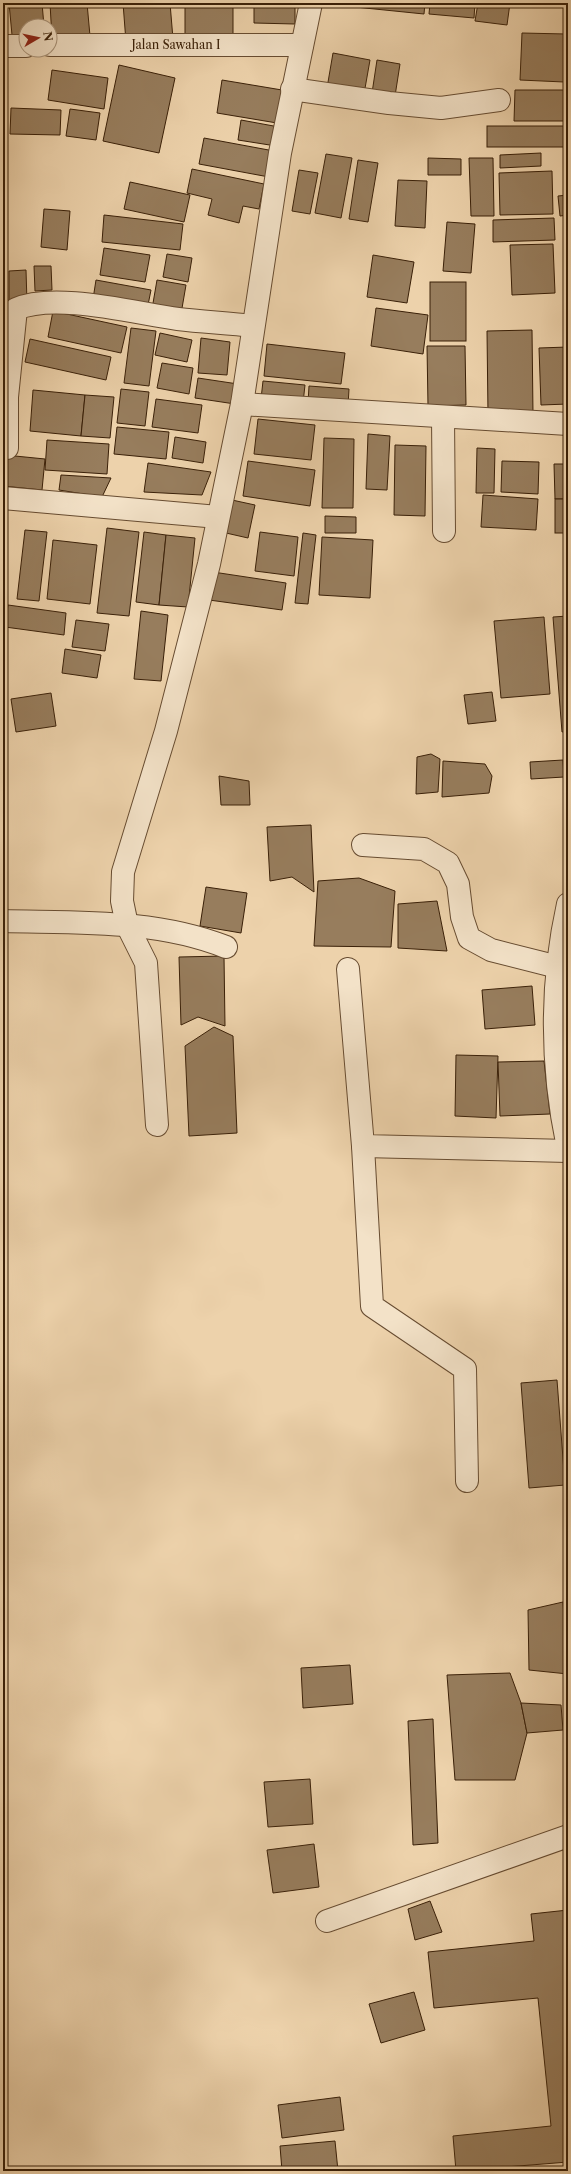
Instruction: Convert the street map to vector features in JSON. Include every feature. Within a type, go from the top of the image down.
[{"type":"street","points":[[157,1125],[146,963],[128,925],[122,901],[123,872],[166,731],[208,564],[242,404],[253,326],[292,89],[311,3]]},
{"type":"street","name":"Jalan Sawahan I","points":[[58,45],[302,45]]},
{"type":"street","points":[[3,46],[18,46]]},
{"type":"street","points":[[292,89],[389,103],[441,108],[499,100]]},
{"type":"street","points":[[7,448],[9,309],[41,302],[110,307],[178,319],[253,326]]},
{"type":"street","points":[[242,404],[568,424]]},
{"type":"street","points":[[442,417],[444,531]]},
{"type":"street","points":[[3,498],[218,517]]},
{"type":"street","points":[[363,845],[424,849],[448,864],[458,884],[462,917],[469,938],[491,950],[558,967]]},
{"type":"street","points":[[363,1146],[568,1150],[559,1105],[554,1028],[562,930],[568,904]]},
{"type":"street","points":[[3,921],[128,925],[190,934],[226,947]]},
{"type":"street","points":[[348,969],[363,1146],[372,1306],[466,1369],[467,1481]]},
{"type":"street","points":[[327,1921],[568,1836]]},
{"type":"building","points":[[9,3],[42,3],[43,18],[18,18],[18,35],[12,35]]},
{"type":"building","points":[[50,3],[87,3],[90,36],[58,39],[58,18],[51,18]]},
{"type":"building","points":[[123,3],[170,3],[173,39],[126,42]]},
{"type":"building","points":[[185,3],[233,3],[233,35],[185,36]]},
{"type":"building","points":[[254,3],[295,3],[295,24],[254,23]]},
{"type":"building","points":[[355,3],[425,3],[424,14],[355,7]]},
{"type":"building","points":[[430,3],[475,3],[474,18],[429,14]]},
{"type":"building","points":[[478,3],[510,3],[507,25],[475,21]]},
{"type":"building","points":[[522,33],[566,34],[564,82],[520,80]]},
{"type":"building","points":[[333,53],[370,60],[364,94],[327,88]]},
{"type":"building","points":[[377,60],[400,64],[395,96],[372,93]]},
{"type":"building","points":[[119,65],[175,78],[159,153],[103,141]]},
{"type":"building","points":[[52,70],[108,78],[104,109],[48,100]]},
{"type":"building","points":[[3,79],[7,80],[4,121],[3,121]]},
{"type":"building","points":[[222,80],[288,91],[283,124],[217,113]]},
{"type":"building","points":[[515,90],[568,90],[568,121],[514,121]]},
{"type":"building","points":[[11,108],[61,110],[60,135],[10,134]]},
{"type":"building","points":[[70,109],[100,113],[96,140],[66,136]]},
{"type":"building","points":[[241,120],[279,127],[276,146],[238,140]]},
{"type":"building","points":[[487,126],[566,126],[566,147],[487,147]]},
{"type":"building","points":[[204,138],[274,151],[269,177],[199,164]]},
{"type":"building","points":[[541,153],[541,166],[500,168],[500,155]]},
{"type":"building","points":[[326,154],[352,158],[341,218],[315,213]]},
{"type":"building","points":[[428,158],[461,159],[461,175],[428,175]]},
{"type":"building","points":[[469,158],[493,158],[494,216],[471,216]]},
{"type":"building","points":[[358,160],[378,163],[368,222],[349,219]]},
{"type":"building","points":[[192,169],[264,184],[259,209],[243,206],[239,223],[208,215],[212,199],[187,193]]},
{"type":"building","points":[[299,170],[318,173],[310,214],[292,211]]},
{"type":"building","points":[[552,171],[553,214],[500,215],[499,173]]},
{"type":"building","points":[[398,180],[427,181],[425,228],[395,226]]},
{"type":"building","points":[[130,182],[190,195],[184,222],[124,209]]},
{"type":"building","points":[[568,195],[568,215],[560,216],[558,196]]},
{"type":"building","points":[[44,209],[70,211],[67,250],[41,247]]},
{"type":"building","points":[[104,215],[183,224],[180,250],[102,242]]},
{"type":"building","points":[[554,218],[555,240],[493,242],[493,220]]},
{"type":"building","points":[[447,222],[475,224],[471,273],[443,271]]},
{"type":"building","points":[[553,244],[555,293],[512,295],[510,245]]},
{"type":"building","points":[[104,248],[150,255],[145,282],[100,275]]},
{"type":"building","points":[[167,254],[192,258],[188,282],[163,277]]},
{"type":"building","points":[[373,255],[414,262],[407,303],[367,297]]},
{"type":"building","points":[[34,266],[51,266],[52,290],[35,291]]},
{"type":"building","points":[[3,268],[5,268],[5,297],[3,297]]},
{"type":"building","points":[[26,270],[27,303],[9,303],[9,271]]},
{"type":"building","points":[[96,280],[151,290],[147,310],[93,299]]},
{"type":"building","points":[[157,280],[186,285],[181,314],[152,309]]},
{"type":"building","points":[[430,282],[466,282],[466,341],[430,341]]},
{"type":"building","points":[[376,308],[428,315],[423,354],[371,346]]},
{"type":"building","points":[[53,311],[127,327],[121,353],[48,337]]},
{"type":"building","points":[[131,328],[156,331],[149,386],[124,383]]},
{"type":"building","points":[[532,330],[533,414],[488,414],[487,331]]},
{"type":"building","points":[[160,333],[192,340],[187,362],[155,355]]},
{"type":"building","points":[[201,338],[230,342],[227,375],[198,373]]},
{"type":"building","points":[[30,339],[111,357],[106,380],[25,362]]},
{"type":"building","points":[[267,344],[345,353],[341,384],[264,376]]},
{"type":"building","points":[[427,346],[465,346],[466,405],[428,406]]},
{"type":"building","points":[[568,347],[568,404],[541,405],[539,348]]},
{"type":"building","points":[[162,363],[193,368],[189,394],[157,388]]},
{"type":"building","points":[[198,378],[238,384],[235,404],[195,398]]},
{"type":"building","points":[[263,381],[305,385],[303,403],[261,399]]},
{"type":"building","points":[[309,386],[349,389],[348,406],[308,403]]},
{"type":"building","points":[[121,389],[149,392],[145,426],[117,423]]},
{"type":"building","points":[[33,390],[85,395],[81,436],[30,431]]},
{"type":"building","points":[[85,395],[114,397],[110,438],[81,436]]},
{"type":"building","points":[[156,399],[202,405],[198,433],[152,427]]},
{"type":"building","points":[[258,419],[315,425],[311,460],[254,454]]},
{"type":"building","points":[[117,427],[169,432],[166,459],[114,454]]},
{"type":"building","points":[[368,434],[390,436],[387,490],[366,489]]},
{"type":"building","points":[[175,437],[206,442],[203,463],[172,458]]},
{"type":"building","points":[[324,438],[354,439],[353,508],[322,508]]},
{"type":"building","points":[[47,440],[109,444],[107,474],[45,470]]},
{"type":"building","points":[[395,445],[426,446],[425,516],[394,515]]},
{"type":"building","points":[[477,448],[495,449],[494,493],[476,493]]},
{"type":"building","points":[[5,455],[45,459],[42,490],[3,486]]},
{"type":"building","points":[[248,461],[315,470],[310,506],[243,496]]},
{"type":"building","points":[[502,461],[539,462],[538,494],[501,492]]},
{"type":"building","points":[[148,463],[211,472],[202,495],[144,492]]},
{"type":"building","points":[[554,464],[568,464],[568,499],[555,499]]},
{"type":"building","points":[[61,475],[111,478],[102,497],[59,490]]},
{"type":"building","points":[[483,495],[538,499],[536,530],[481,527]]},
{"type":"building","points":[[555,499],[568,499],[568,533],[555,533]]},
{"type":"building","points":[[232,500],[255,505],[248,538],[226,533]]},
{"type":"building","points":[[325,516],[356,517],[356,533],[325,533]]},
{"type":"building","points":[[107,528],[139,532],[129,616],[97,613]]},
{"type":"building","points":[[25,530],[47,532],[39,601],[17,599]]},
{"type":"building","points":[[144,532],[166,535],[159,605],[136,602]]},
{"type":"building","points":[[260,532],[298,537],[294,576],[255,571]]},
{"type":"building","points":[[303,533],[316,535],[308,604],[295,603]]},
{"type":"building","points":[[166,535],[195,538],[188,607],[159,605]]},
{"type":"building","points":[[322,537],[373,540],[370,598],[319,595]]},
{"type":"building","points":[[53,540],[97,545],[90,604],[47,599]]},
{"type":"building","points":[[213,572],[286,583],[282,610],[209,600]]},
{"type":"building","points":[[8,605],[66,613],[64,635],[5,627]]},
{"type":"building","points":[[141,611],[168,615],[161,681],[134,679]]},
{"type":"building","points":[[568,616],[568,731],[562,732],[553,617]]},
{"type":"building","points":[[544,617],[550,694],[501,698],[494,621]]},
{"type":"building","points":[[76,620],[109,624],[105,651],[72,647]]},
{"type":"building","points":[[65,649],[101,655],[97,678],[62,673]]},
{"type":"building","points":[[492,692],[496,721],[468,724],[464,695]]},
{"type":"building","points":[[51,693],[56,726],[16,732],[11,699]]},
{"type":"building","points":[[431,754],[440,759],[438,792],[416,794],[417,757]]},
{"type":"building","points":[[563,760],[564,777],[531,779],[530,762]]},
{"type":"building","points":[[443,761],[485,764],[492,776],[489,793],[442,797]]},
{"type":"building","points":[[219,776],[249,781],[250,805],[221,805]]},
{"type":"building","points":[[311,825],[314,892],[292,877],[270,881],[267,827]]},
{"type":"building","points":[[359,878],[395,891],[391,947],[314,946],[318,881]]},
{"type":"building","points":[[206,887],[247,893],[241,933],[200,926]]},
{"type":"building","points":[[3,891],[6,912],[3,912]]},
{"type":"building","points":[[437,901],[447,951],[398,948],[398,904]]},
{"type":"building","points":[[224,956],[225,1026],[198,1017],[181,1025],[179,957]]},
{"type":"building","points":[[532,986],[535,1025],[485,1029],[482,990]]},
{"type":"building","points":[[214,1027],[233,1036],[237,1133],[189,1136],[185,1046]]},
{"type":"building","points":[[456,1055],[498,1056],[496,1118],[455,1116]]},
{"type":"building","points":[[544,1061],[550,1114],[500,1116],[498,1062]]},
{"type":"building","points":[[557,1380],[565,1485],[529,1488],[521,1383]]},
{"type":"building","points":[[563,1602],[568,1674],[529,1670],[528,1610]]},
{"type":"building","points":[[350,1665],[353,1704],[303,1708],[301,1668]]},
{"type":"building","points":[[510,1673],[521,1703],[527,1733],[515,1780],[455,1780],[447,1675]]},
{"type":"building","points":[[521,1703],[561,1705],[563,1730],[527,1733]]},
{"type":"building","points":[[433,1719],[438,1843],[413,1845],[408,1721]]},
{"type":"building","points":[[310,1779],[313,1824],[268,1827],[264,1782]]},
{"type":"building","points":[[314,1844],[319,1887],[273,1893],[267,1850]]},
{"type":"building","points":[[430,1901],[442,1932],[415,1940],[408,1909]]},
{"type":"building","points":[[568,1910],[568,2162],[456,2171],[453,2136],[551,2126],[538,1998],[434,2008],[428,1952],[534,1941],[531,1914]]},
{"type":"building","points":[[414,1992],[425,2030],[381,2043],[369,2004]]},
{"type":"building","points":[[340,2097],[344,2130],[282,2138],[278,2105]]},
{"type":"building","points":[[335,2141],[338,2171],[282,2171],[280,2146]]}]
